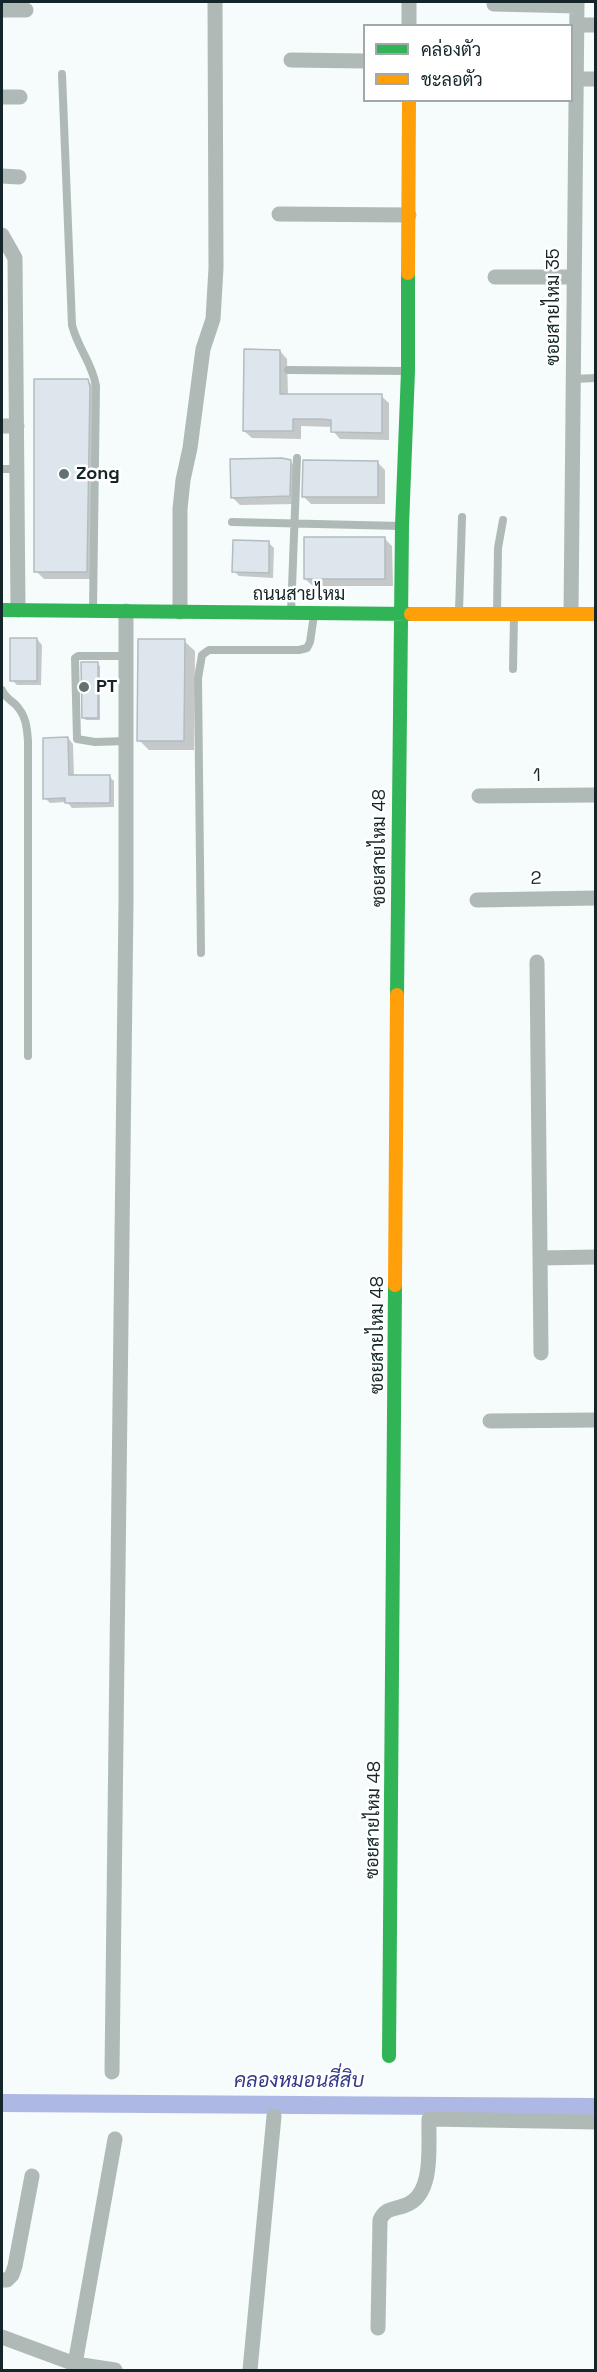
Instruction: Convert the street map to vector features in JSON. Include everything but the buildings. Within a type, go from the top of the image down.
[{"type":"street","points":[[180,612],[180,510],[183,480],[190,448],[203,349],[214,309],[216,268],[215,2]]},
{"type":"street","points":[[409,24],[410,2]]},
{"type":"street","points":[[494,4],[577,4]]},
{"type":"street","name":"ซอยสายไหม 35","points":[[571,613],[577,4]]},
{"type":"street","points":[[2,10],[26,10]]},
{"type":"street","points":[[577,25],[596,25]]},
{"type":"street","points":[[291,60],[363,61]]},
{"type":"street","points":[[577,79],[596,79]]},
{"type":"street","points":[[2,97],[20,97]]},
{"type":"street","name":"ซอยสายไหม 48","points":[[390,2056],[401,614],[408,371],[409,102]]},
{"type":"street","points":[[2,176],[19,177]]},
{"type":"street","points":[[279,214],[409,215]]},
{"type":"street","points":[[4,243],[15,258],[9,338],[9,469],[18,610]]},
{"type":"street","points":[[495,277],[573,278]]},
{"type":"street","name":"ถนนสายไหม","points":[[2,610],[291,614],[596,614]]},
{"type":"street","points":[[112,2072],[126,902],[126,611]]},
{"type":"street","name":"1","points":[[479,796],[596,795]]},
{"type":"street","name":"2","points":[[477,900],[596,898]]},
{"type":"street","points":[[537,962],[541,1353]]},
{"type":"street","points":[[540,1258],[596,1257]]},
{"type":"street","points":[[490,1421],[596,1420]]},
{"type":"street","points":[[250,2370],[274,2116]]},
{"type":"street","points":[[378,2328],[380,2220],[383,2213],[389,2209],[404,2206],[421,2196],[426,2184],[429,2119],[596,2122]]},
{"type":"street","points":[[75,2364],[116,2139]]},
{"type":"street","points":[[2,2280],[7,2280],[12,2275],[15,2266],[32,2176]]},
{"type":"street","points":[[2,2337],[75,2364],[115,2370]]},
{"type":"lane","points":[[62,74],[72,325],[76,342],[94,370],[96,386],[93,611]]},
{"type":"lane","points":[[288,370],[408,371]]},
{"type":"lane","points":[[573,379],[596,378]]},
{"type":"lane","points":[[291,614],[297,458]]},
{"type":"lane","points":[[459,614],[462,517]]},
{"type":"lane","points":[[496,615],[498,548],[503,520]]},
{"type":"lane","points":[[232,522],[402,526]]},
{"type":"lane","points":[[201,953],[198,678],[202,655],[209,650],[299,650],[307,648],[315,614]]},
{"type":"lane","points":[[513,669],[514,614]]},
{"type":"lane","points":[[126,656],[78,656],[75,658],[74,678],[75,738],[95,742],[126,741]]},
{"type":"lane","points":[[2,690],[5,697],[23,715],[28,741],[28,1056]]},
{"type":"waterway","name":"คลองหมอนสี่สิบ","points":[[2,2103],[596,2107]]},
{"type":"traffic: fast","points":[[397,995],[402,526],[408,371],[408,273]]},
{"type":"traffic: fast","points":[[2,610],[411,614]]},
{"type":"traffic: fast","points":[[389,2056],[395,1285]]},
{"type":"traffic: slow","points":[[408,273],[409,102]]},
{"type":"traffic: slow","points":[[411,614],[596,614]]},
{"type":"traffic: slow","points":[[395,1285],[397,995]]},
{"type":"place","name":"Zong","points":[[64,474]]},
{"type":"place","name":"PT","points":[[84,687]]}]
